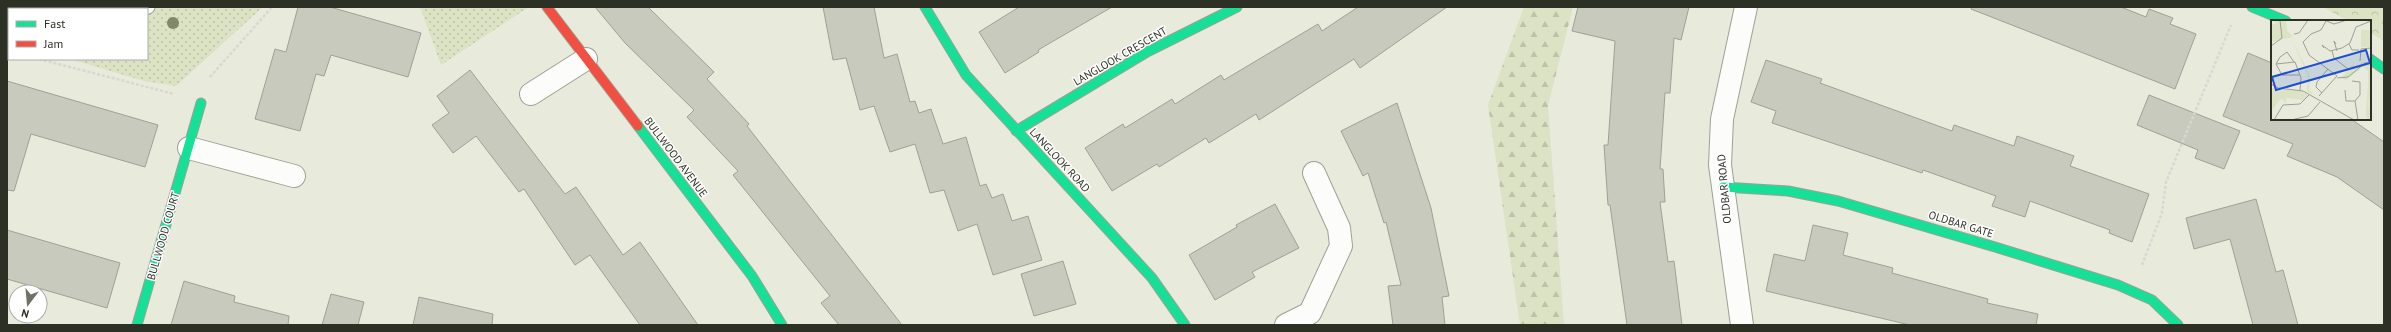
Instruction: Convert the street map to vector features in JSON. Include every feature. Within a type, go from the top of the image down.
[{"type":"street","name":"BULLWOOD AVENUE","points":[[547,7],[752,276],[782,325]]},
{"type":"street","name":"LANGLOOK ROAD","points":[[925,7],[966,75],[1152,278],[1185,325]]},
{"type":"street","name":"LANGLOOK CRESCENT","points":[[1016,131],[1147,52],[1237,7]]},
{"type":"street","name":"OLDBAR ROAD","points":[[1742,325],[1720,165],[1722,118],[1746,7]]},
{"type":"street","points":[[2252,7],[2284,20]]},
{"type":"street","points":[[531,94],[586,59]]},
{"type":"street","points":[[2371,60],[2384,69]]},
{"type":"street","name":"BULLWOOD COURT","points":[[136,325],[202,103]]},
{"type":"street","points":[[189,148],[294,176]]},
{"type":"street","points":[[1286,325],[1316,319],[1341,246],[1339,228],[1314,173]]},
{"type":"street","name":"OLDBAR GATE","points":[[1722,187],[1788,191],[1838,201],[1995,247],[2152,300],[2178,325]]},
{"type":"path","points":[[43,60],[202,103],[204,83],[272,7]]},
{"type":"path","points":[[2132,292],[2162,213],[2166,182],[2232,21]]},
{"type":"green space","points":[[7,7],[263,7],[176,86],[144,81],[73,60],[148,60],[148,8],[8,8],[7,40]]},
{"type":"green space","points":[[420,7],[529,7],[441,65]]},
{"type":"green space","points":[[1524,7],[1573,7],[1548,106],[1564,325],[1520,325],[1488,105]]},
{"type":"green space","points":[[2323,7],[2384,7],[2384,41],[2371,34],[2371,20],[2346,20]]},
{"type":"building","points":[[298,7],[330,7],[421,33],[408,77],[331,55],[324,76],[316,74],[300,131],[255,119],[275,49],[286,52]]},
{"type":"building","points":[[595,7],[648,7],[714,72],[707,79],[749,124],[747,126],[902,325],[839,325],[821,303],[830,296],[733,175],[738,171],[687,117],[694,110],[625,43]]},
{"type":"building","points":[[823,7],[874,7],[884,58],[897,54],[910,102],[915,101],[919,113],[931,109],[943,144],[966,137],[980,186],[986,184],[992,198],[1003,194],[1012,221],[1028,216],[1042,260],[993,275],[977,224],[958,231],[944,190],[930,193],[915,144],[890,152],[874,106],[860,110],[846,58],[833,60]]},
{"type":"building","points":[[1019,7],[1112,7],[1038,50],[1039,52],[1005,73],[979,32]]},
{"type":"building","points":[[1358,7],[1447,7],[1360,68],[1354,59],[1259,120],[1256,114],[1209,143],[1206,138],[1159,167],[1157,164],[1112,191],[1085,148],[1123,124],[1125,128],[1172,99],[1175,104],[1221,75],[1224,80],[1318,24],[1322,31]]},
{"type":"building","points":[[1578,7],[1689,7],[1681,40],[1674,38],[1670,93],[1665,93],[1660,169],[1663,169],[1665,202],[1660,202],[1668,262],[1674,261],[1682,325],[1627,325],[1610,205],[1608,205],[1604,145],[1608,145],[1615,41],[1572,31]]},
{"type":"building","points":[[1972,7],[2121,7],[2146,17],[2149,9],[2173,18],[2170,24],[2196,34],[2175,89],[1971,9]]},
{"type":"building","points":[[2248,53],[2271,63],[2271,120],[2352,120],[2384,142],[2384,210],[2337,177],[2287,156],[2293,144],[2223,116]]},
{"type":"building","points":[[1766,60],[1822,79],[1820,83],[1952,131],[1954,125],[2014,146],[2017,136],[2074,156],[2070,166],[2149,194],[2132,242],[2109,233],[2110,230],[2030,201],[2025,217],[1992,206],[1996,196],[1923,170],[1922,173],[1772,123],[1776,111],[1751,102]]},
{"type":"building","points":[[470,70],[565,194],[576,187],[623,255],[640,242],[698,325],[640,325],[590,255],[575,265],[524,189],[519,192],[476,136],[453,153],[432,125],[449,113],[437,96]]},
{"type":"building","points":[[7,81],[158,125],[145,167],[31,134],[14,191],[7,190]]},
{"type":"building","points":[[2149,95],[2240,131],[2224,169],[2195,158],[2198,150],[2137,125]]},
{"type":"building","points":[[1397,103],[1431,208],[1449,296],[1442,297],[1445,325],[1393,325],[1388,286],[1401,285],[1386,222],[1384,223],[1368,173],[1363,176],[1341,131]]},
{"type":"building","points":[[2256,199],[2276,272],[2283,270],[2298,325],[2253,325],[2230,239],[2194,249],[2186,218]]},
{"type":"building","points":[[1275,204],[1299,248],[1252,272],[1255,277],[1215,300],[1189,255],[1237,227],[1236,225]]},
{"type":"building","points":[[1813,225],[1848,233],[1843,255],[1893,268],[1892,273],[1988,299],[1987,303],[2038,314],[2036,325],[1910,325],[1766,291],[1774,254],[1805,261]]},
{"type":"building","points":[[7,230],[120,263],[107,308],[48,291],[48,284],[24,284],[7,279]]},
{"type":"building","points":[[1063,261],[1076,304],[1034,316],[1021,274]]},
{"type":"building","points":[[184,281],[235,296],[234,302],[289,316],[288,325],[171,325]]},
{"type":"building","points":[[331,294],[364,302],[358,325],[322,325]]},
{"type":"building","points":[[419,297],[493,314],[492,325],[413,325]]},
{"type":"traffic: fast","points":[[925,7],[966,75],[1152,278],[1185,325]]},
{"type":"traffic: fast","points":[[1016,131],[1147,52],[1237,7]]},
{"type":"traffic: fast","points":[[2252,7],[2284,20]]},
{"type":"traffic: fast","points":[[2371,60],[2384,69]]},
{"type":"traffic: fast","points":[[137,325],[201,103]]},
{"type":"traffic: fast","points":[[638,126],[752,276],[782,325]]},
{"type":"traffic: fast","points":[[1723,187],[1788,191],[1838,201],[1995,247],[2118,285],[2152,300],[2178,325]]},
{"type":"traffic: jam","points":[[547,7],[638,126]]}]
